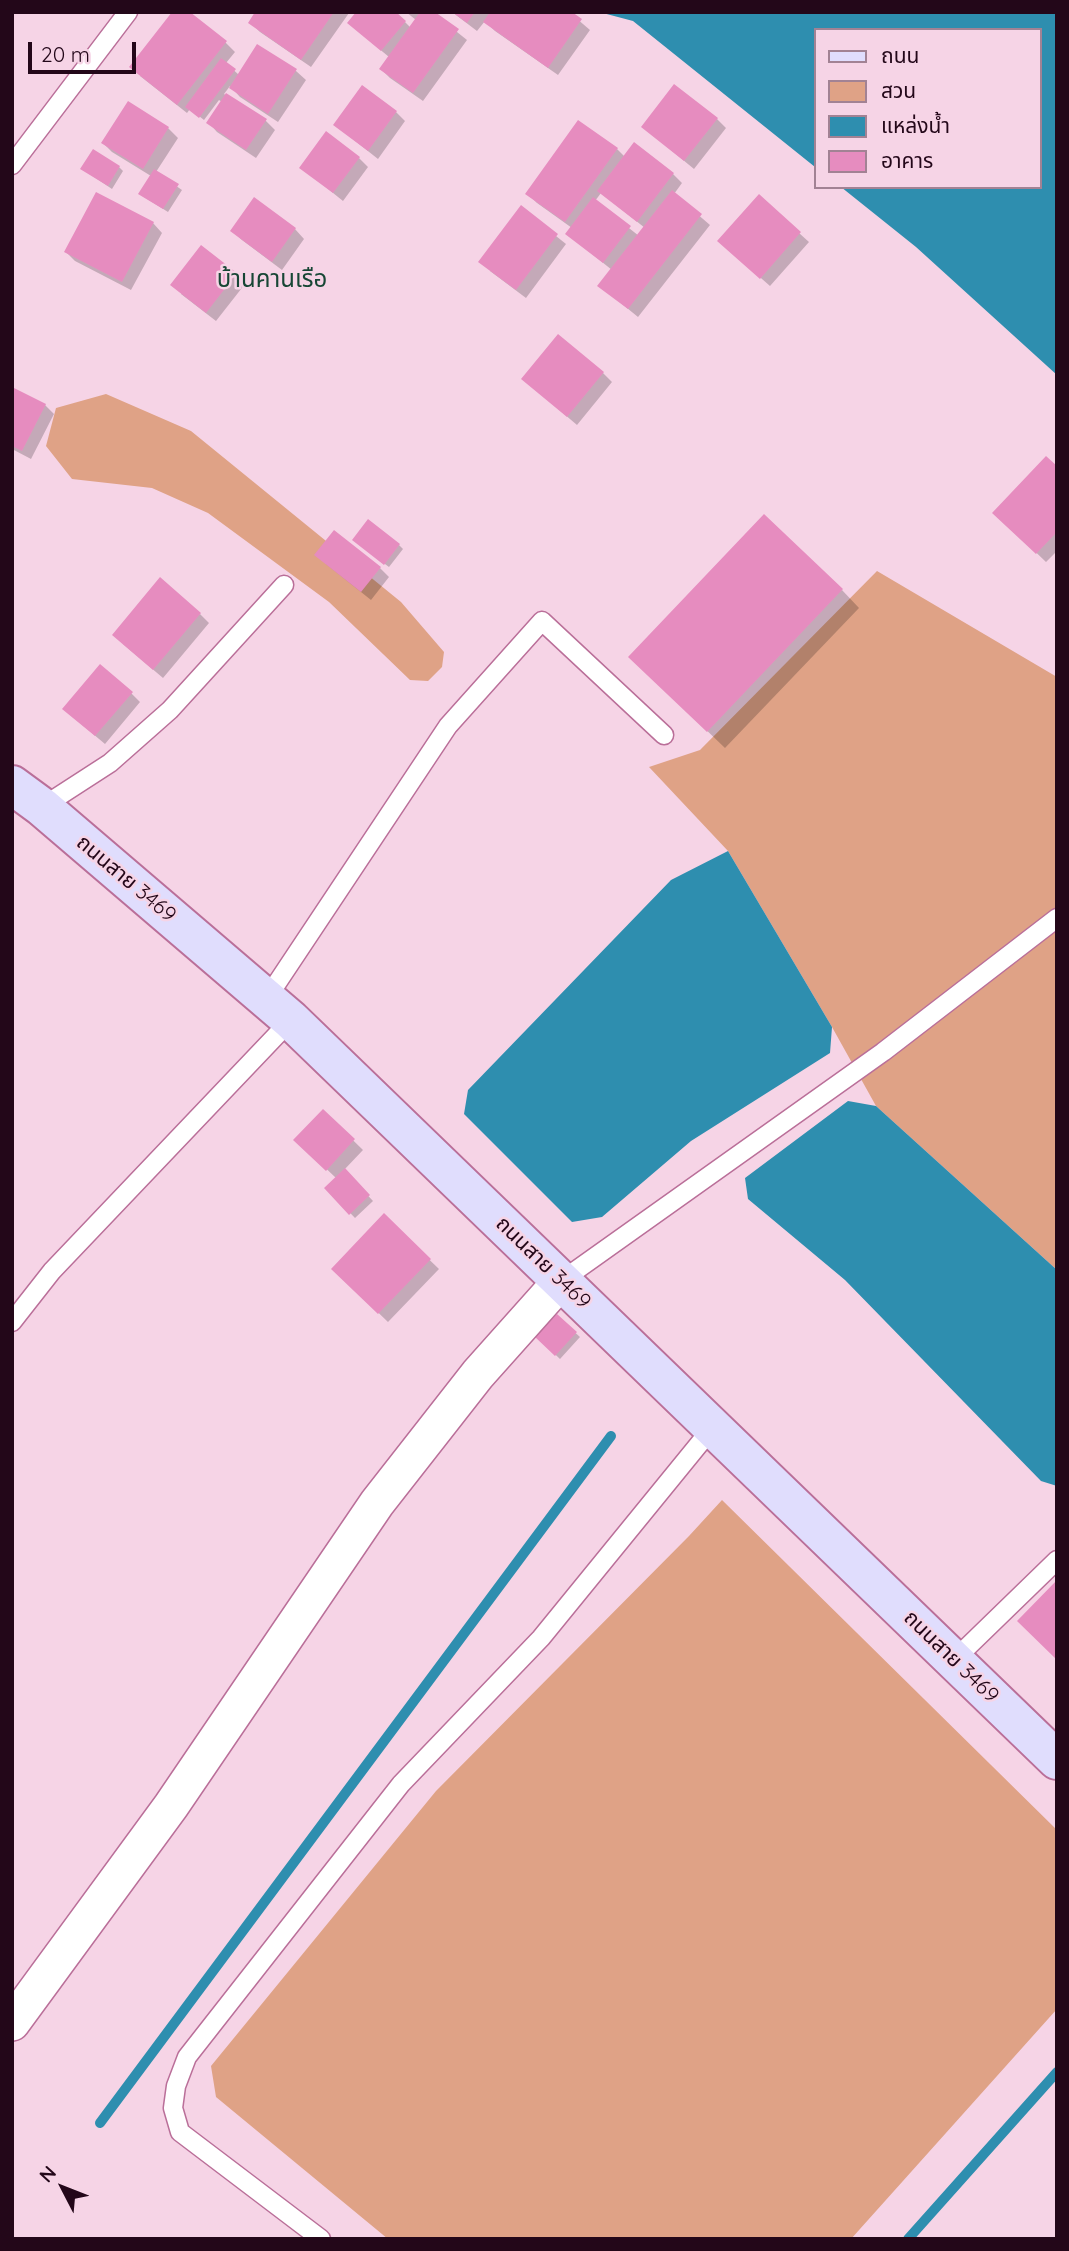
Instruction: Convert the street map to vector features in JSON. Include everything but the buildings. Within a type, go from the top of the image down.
[{"type":"street","name":"ถนนสาย 3469","points":[[27,796],[279,1009],[1057,1760]]},
{"type":"street","points":[[12,2023],[171,1806],[377,1503],[478,1374],[561,1281]]},
{"type":"lane","points":[[12,166],[128,12]]},
{"type":"lane","points":[[27,796],[110,763],[170,710],[284,585]]},
{"type":"lane","points":[[12,1322],[52,1271],[279,1009],[448,726],[542,621],[664,735]]},
{"type":"lane","points":[[561,1281],[883,1052],[1057,918]]},
{"type":"lane","points":[[321,2239],[180,2132],[173,2108],[176,2086],[187,2057],[401,1784],[541,1638],[713,1427]]},
{"type":"lane","points":[[954,1660],[1057,1560]]},
{"type":"green space","points":[[106,394],[191,431],[401,602],[444,652],[442,667],[428,681],[410,680],[329,602],[208,513],[152,488],[72,479],[46,446],[56,408]]},
{"type":"green space","points":[[877,571],[1057,677],[1057,1270],[876,1106],[728,851],[649,767],[700,750]]},
{"type":"green space","points":[[722,1500],[1057,1830],[1057,2009],[851,2239],[388,2239],[216,2097],[211,2066],[436,1791]]},
{"type":"water","points":[[599,12],[1057,12],[1057,375],[916,247],[844,189],[1041,189],[1041,28],[814,28],[814,166],[633,21]]},
{"type":"water","points":[[728,851],[832,1027],[830,1053],[691,1141],[602,1217],[572,1222],[464,1114],[468,1090],[671,880]]},
{"type":"water","points":[[848,1101],[876,1106],[1057,1270],[1057,1486],[1041,1481],[845,1280],[748,1199],[745,1178]]},
{"type":"waterway","points":[[100,2123],[611,1436]]},
{"type":"waterway","points":[[908,2239],[1057,2072]]},
{"type":"district","name":"บ้านคานเรือ","points":[[272,280]]}]
